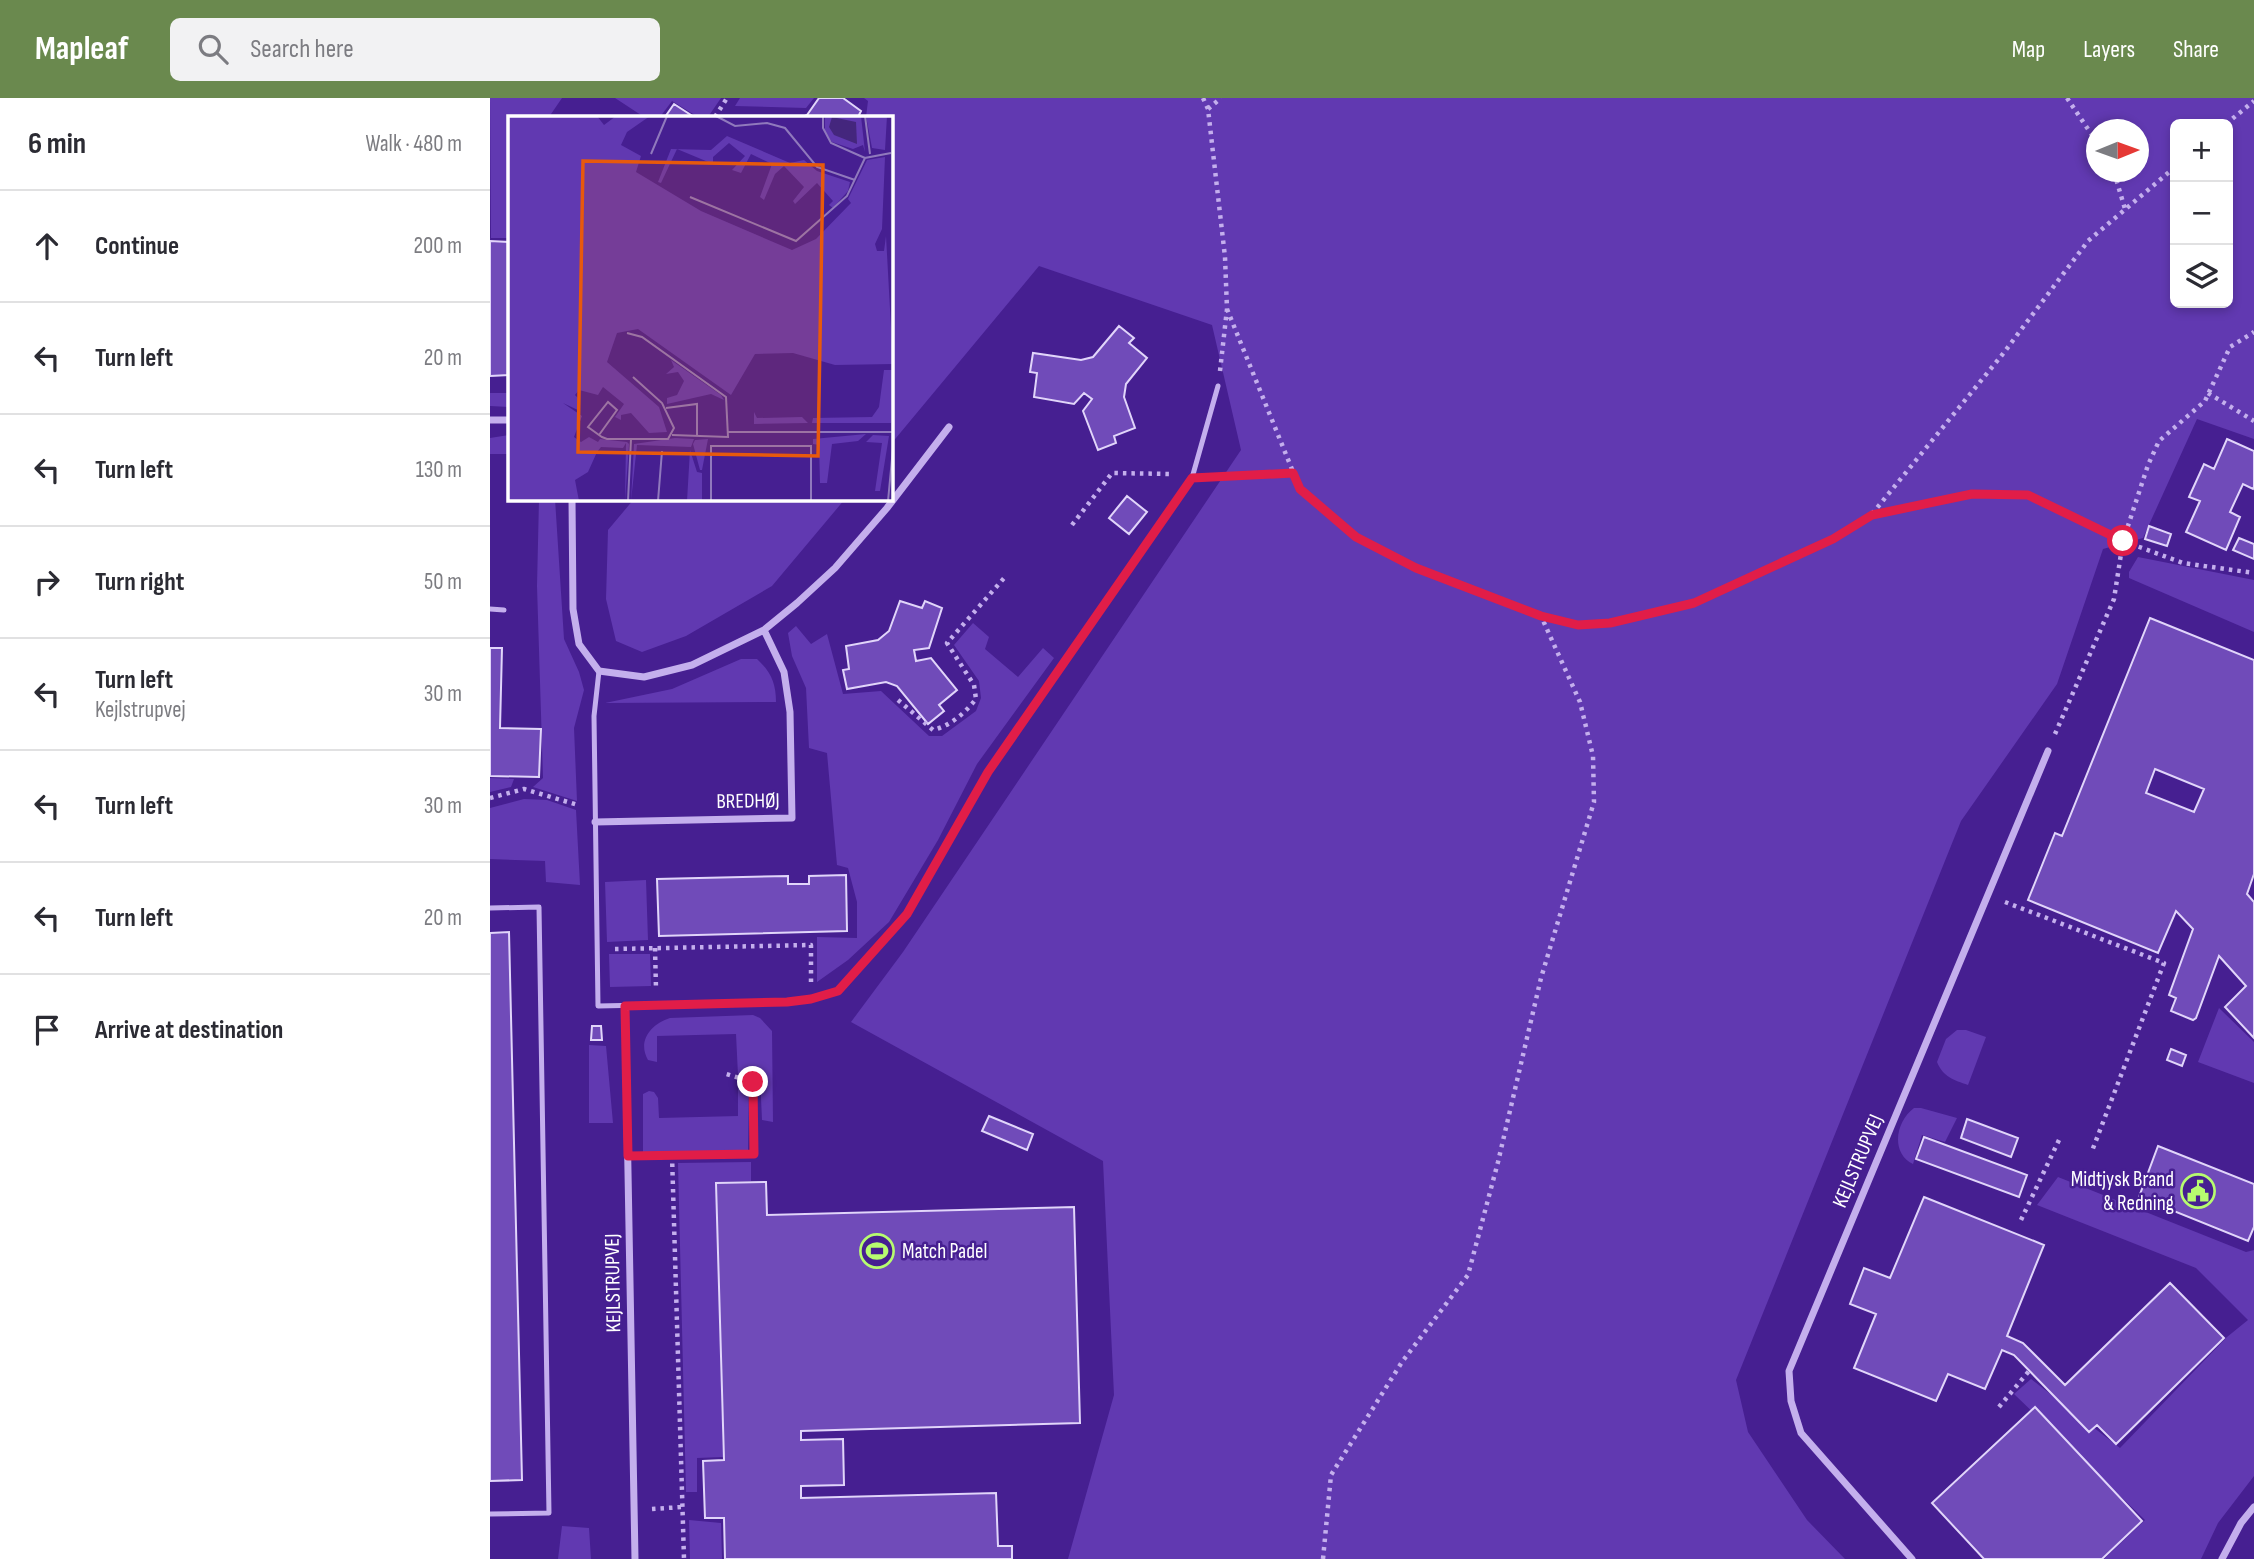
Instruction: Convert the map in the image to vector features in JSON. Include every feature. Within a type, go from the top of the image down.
[{"type":"street","points":[[490,420],[508,420]]},
{"type":"street","points":[[572,500],[573,609],[579,644],[599,671],[644,677],[691,665],[764,630],[797,603],[835,568],[887,508],[949,427]]},
{"type":"street","name":"BREDHØJ","points":[[595,822],[792,818],[790,712],[784,672],[764,630]]},
{"type":"street","name":"KEJLSTRUPVEJ","points":[[1912,1559],[1801,1433],[1791,1401],[1789,1371],[2048,751]]},
{"type":"street","name":"KEJLSTRUPVEJ","points":[[625,1006],[635,1559]]},
{"type":"street","points":[[2222,1559],[2241,1523],[2254,1507]]},
{"type":"lane","points":[[599,671],[594,716],[597,1006],[787,1002],[811,999],[838,991],[907,914],[988,772],[1192,478],[1218,387]]},
{"type":"lane","points":[[490,609],[504,610]]},
{"type":"lane","points":[[490,908],[538,907],[549,1513],[490,1514]]},
{"type":"path","points":[[716,116],[727,98]]},
{"type":"path","points":[[1203,98],[1208,109],[1225,257],[1227,309],[1218,387]]},
{"type":"path","points":[[1208,109],[1221,98]]},
{"type":"path","points":[[2067,98],[2086,126]]},
{"type":"path","points":[[2232,119],[2254,101]]},
{"type":"path","points":[[1227,309],[1300,489],[1356,537],[1416,568],[1541,616],[1578,625],[1610,623],[1694,603],[1833,539],[1872,515],[2002,355],[2088,241],[2170,171]]},
{"type":"path","points":[[2117,182],[2126,209]]},
{"type":"path","points":[[2048,751],[2113,599],[2123,541],[2148,465],[2159,441],[2205,401],[2230,347],[2254,332]]},
{"type":"path","points":[[2208,393],[2254,421]]},
{"type":"path","points":[[1072,525],[1112,473],[1178,474],[1192,478],[1293,473]]},
{"type":"path","points":[[1872,515],[1972,494],[2028,495],[2123,541],[2183,563],[2254,573]]},
{"type":"path","points":[[898,700],[933,730],[940,729],[966,712],[976,699],[974,685],[947,643],[1005,577]]},
{"type":"path","points":[[1323,1559],[1331,1475],[1402,1362],[1468,1275],[1498,1162],[1541,978],[1594,802],[1593,755],[1580,702],[1541,616]]},
{"type":"path","points":[[490,798],[524,789],[595,811]]},
{"type":"path","points":[[1988,895],[2164,963],[2092,1152]]},
{"type":"path","points":[[597,949],[811,945],[811,999]]},
{"type":"path","points":[[655,948],[656,1005]]},
{"type":"path","points":[[628,1156],[754,1154],[753,1082],[723,1073]]},
{"type":"path","points":[[2021,1220],[2059,1140]]},
{"type":"path","points":[[673,1155],[684,1559]]},
{"type":"path","points":[[1999,1407],[2029,1370]]},
{"type":"path","points":[[634,1511],[682,1507]]},
{"type":"shaded area","points":[[490,98],[562,98],[550,116],[508,116],[508,238],[491,238]]},
{"type":"shaded area","points":[[615,98],[721,98],[709,116],[696,116],[672,101],[661,116],[642,116]]},
{"type":"shaded area","points":[[740,98],[814,98],[806,108],[735,106]]},
{"type":"shaded area","points":[[864,98],[2254,98],[2254,439],[2197,419],[2143,538],[2103,549],[2057,684],[1961,821],[1736,1380],[1748,1432],[1807,1520],[1845,1559],[1068,1559],[1114,1395],[1103,1161],[851,1022],[903,952],[1241,450],[1212,325],[1039,266],[892,443],[892,116],[866,116],[868,101]]},
{"type":"shaded area","points":[[490,393],[508,393],[508,407],[490,406]]},
{"type":"shaded area","points":[[508,435],[508,454],[490,454],[490,438]]},
{"type":"shaded area","points":[[539,500],[555,500],[564,639],[584,690],[574,728],[577,801],[533,787],[543,778],[537,586]]},
{"type":"shaded area","points":[[633,500],[844,500],[772,586],[686,636],[642,652],[616,641],[606,599],[608,530]]},
{"type":"shaded area","points":[[2138,557],[2254,580],[2254,632],[2129,578],[2129,572]]},
{"type":"shaded area","points":[[973,623],[989,637],[985,649],[1018,677],[1043,648],[1054,658],[977,764],[938,840],[889,922],[848,960],[817,982],[817,937],[857,938],[857,902],[848,868],[837,865],[827,753],[809,748],[806,688],[792,656],[788,633],[796,626],[811,644],[827,634],[843,694],[881,691],[929,736],[942,736],[976,711],[981,698],[979,681],[954,645]]},
{"type":"shaded area","points":[[741,659],[757,659],[766,669],[774,683],[776,702],[605,703],[672,689]]},
{"type":"shaded area","points":[[490,778],[514,779],[511,787],[490,792]]},
{"type":"shaded area","points":[[524,799],[547,800],[576,810],[580,885],[546,882],[545,861],[490,859],[490,808]]},
{"type":"shaded area","points":[[646,880],[648,940],[607,942],[605,882]]},
{"type":"shaded area","points":[[609,954],[650,954],[651,986],[610,987]]},
{"type":"shaded area","points":[[2219,1008],[2254,1042],[2254,1083],[2198,1062]]},
{"type":"shaded area","points":[[753,1015],[760,1018],[772,1031],[773,1122],[762,1120],[760,1076],[738,1075],[736,1034],[657,1036],[657,1062],[648,1060],[645,1053],[648,1034],[657,1024],[670,1018]]},
{"type":"shaded area","points":[[1957,1030],[1966,1030],[1986,1037],[1968,1085],[1946,1075],[1937,1062],[1946,1039]]},
{"type":"shaded area","points":[[589,1045],[606,1046],[613,1123],[589,1123]]},
{"type":"shaded area","points":[[749,1088],[748,1151],[643,1153],[643,1094],[654,1092],[658,1098],[659,1118],[738,1116],[738,1089]]},
{"type":"shaded area","points":[[1914,1108],[1957,1118],[1945,1142],[1922,1135],[1913,1164],[1901,1152],[1898,1137],[1903,1121]]},
{"type":"shaded area","points":[[751,1162],[751,1181],[716,1182],[723,1457],[697,1458],[697,1492],[686,1492],[678,1163]]},
{"type":"shaded area","points":[[2058,1177],[2246,1252],[2254,1250],[2254,1476],[2218,1523],[2201,1559],[2104,1559],[2145,1520],[2014,1394],[2031,1379],[2120,1448],[2227,1337],[2248,1320],[2196,1268],[2037,1205]]},
{"type":"shaded area","points":[[689,1520],[721,1523],[722,1559],[690,1559]]},
{"type":"shaded area","points":[[562,1526],[589,1528],[591,1559],[558,1559]]},
{"type":"building","points":[[819,98],[843,98],[861,111],[858,116],[805,116]]},
{"type":"building","points":[[674,104],[692,116],[666,116]]},
{"type":"building","points":[[490,241],[508,242],[508,375],[490,376]]},
{"type":"building","points":[[1119,326],[1134,338],[1129,343],[1147,358],[1126,384],[1124,397],[1135,428],[1114,436],[1116,443],[1098,450],[1083,411],[1092,399],[1084,393],[1074,404],[1034,397],[1037,373],[1030,372],[1033,353],[1081,360],[1093,357]]},
{"type":"building","points":[[2227,439],[2254,451],[2254,487],[2253,489],[2243,484],[2230,512],[2240,517],[2226,550],[2186,532],[2200,501],[2189,497],[2204,464],[2214,469]]},
{"type":"building","points":[[1127,496],[1147,512],[1129,534],[1109,518]]},
{"type":"building","points":[[2149,526],[2171,534],[2167,546],[2145,539]]},
{"type":"building","points":[[2239,538],[2254,544],[2254,559],[2233,550]]},
{"type":"building","points":[[900,601],[922,608],[925,601],[942,608],[929,648],[914,650],[916,661],[931,658],[957,690],[939,705],[944,711],[928,724],[897,686],[886,682],[847,689],[843,670],[849,669],[846,646],[878,640],[889,631]]},
{"type":"building","points":[[2150,618],[2254,660],[2254,874],[2247,894],[2254,902],[2254,1038],[2225,1007],[2246,986],[2219,956],[2196,1018],[2193,1020],[2171,1011],[2176,998],[2169,995],[2193,929],[2176,911],[2158,953],[2028,900],[2055,833],[2062,836]],"holes":[[[2155,769],[2204,789],[2194,812],[2146,793]]]},
{"type":"building","points":[[490,648],[502,648],[500,728],[541,729],[539,777],[490,776]]},
{"type":"building","points":[[846,875],[847,931],[659,936],[657,879],[788,876],[788,884],[809,884],[809,876]]},
{"type":"building","points":[[509,932],[522,1480],[490,1481],[490,933]]},
{"type":"building","points":[[592,1026],[601,1026],[602,1040],[591,1040]]},
{"type":"building","points":[[2171,1049],[2186,1055],[2182,1066],[2167,1060]]},
{"type":"building","points":[[989,1116],[1033,1134],[1027,1150],[982,1131]]},
{"type":"building","points":[[1967,1119],[2018,1138],[2011,1157],[1961,1138]]},
{"type":"building","points":[[1924,1137],[2027,1175],[2019,1197],[1916,1159]]},
{"type":"building","name":"Midtjysk Brand & Redning","points":[[2158,1146],[2254,1184],[2254,1227],[2248,1241],[2139,1197]]},
{"type":"building","points":[[766,1182],[767,1215],[1074,1207],[1080,1423],[801,1431],[801,1440],[843,1439],[844,1485],[801,1486],[801,1498],[996,1493],[998,1546],[1012,1546],[1012,1559],[725,1559],[724,1518],[705,1518],[703,1461],[724,1460],[716,1183]]},
{"type":"building","points":[[1924,1197],[2044,1245],[2007,1336],[2023,1343],[2065,1385],[2170,1283],[2224,1338],[2116,1444],[2097,1425],[2089,1432],[2014,1355],[2002,1350],[1985,1389],[1948,1374],[1936,1401],[1854,1368],[1876,1314],[1850,1304],[1864,1268],[1890,1278]]},
{"type":"building","points":[[2035,1407],[2142,1521],[2102,1559],[1984,1559],[1932,1503]]},
{"type":"place","name":"Midtjysk Brand & Redning","points":[[2198,1191]]},
{"type":"place","name":"Match Padel","points":[[877,1251]]},
{"type":"route","points":[[753,1082],[754,1154],[628,1156],[625,1006],[787,1002],[811,999],[838,991],[907,914],[988,772],[1192,478],[1293,473],[1300,489],[1356,537],[1416,568],[1541,616],[1578,625],[1610,623],[1694,603],[1833,539],[1872,515],[1972,494],[2028,495],[2123,541]]}]
